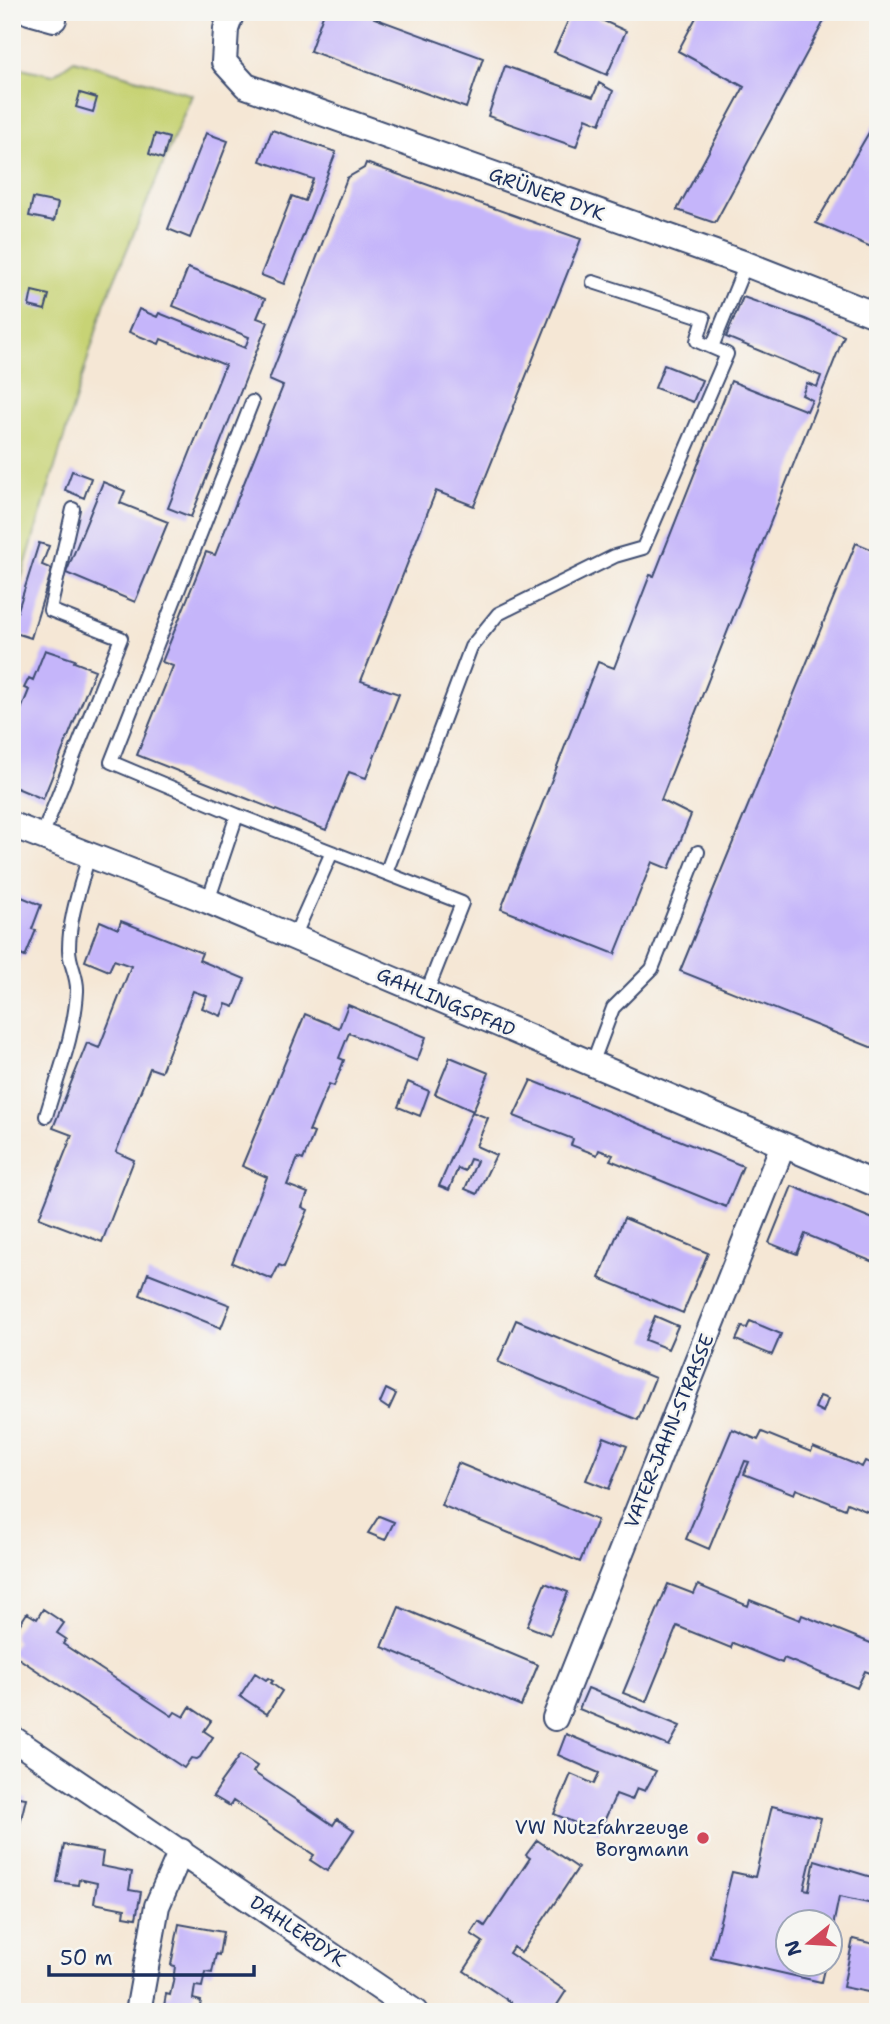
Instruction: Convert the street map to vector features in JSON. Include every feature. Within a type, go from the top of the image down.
[{"type":"street","points":[[29,12],[54,19]]},
{"type":"street","name":"GRÜNER DYK","points":[[232,12],[226,29],[224,61],[246,86],[746,264],[878,316]]},
{"type":"street","name":"GAHLINGSPFAD","points":[[12,825],[208,901],[878,1185]]},
{"type":"street","name":"VATER-JAHN-STRASSE","points":[[555,1718],[783,1145]]},
{"type":"street","name":"DAHLERDYK","points":[[12,1738],[415,2012]]},
{"type":"street","points":[[138,2012],[157,1906],[181,1851]]},
{"type":"lane","points":[[712,347],[746,264]]},
{"type":"lane","points":[[386,873],[471,647],[498,614],[615,556],[643,548],[727,354],[697,341],[704,318],[593,282]]},
{"type":"lane","points":[[252,402],[111,762],[237,815],[462,903],[426,994]]},
{"type":"lane","points":[[42,836],[121,638],[50,610],[72,509]]},
{"type":"lane","points":[[208,901],[237,815]]},
{"type":"lane","points":[[293,937],[332,852]]},
{"type":"lane","points":[[593,1064],[613,1007],[652,969],[698,852]]},
{"type":"lane","points":[[46,1116],[70,1034],[75,1004],[77,986],[69,955],[70,931],[89,855]]},
{"type":"green space","points":[[74,60],[192,95],[105,302],[12,609],[12,66],[53,75]]},
{"type":"building","points":[[324,12],[376,12],[374,18],[483,58],[466,108],[310,51]]},
{"type":"building","points":[[572,12],[584,12],[626,31],[607,75],[554,52]]},
{"type":"building","points":[[699,12],[829,12],[715,223],[677,210],[744,87],[678,51]]},
{"type":"building","points":[[505,66],[593,97],[599,83],[613,91],[600,124],[586,118],[576,147],[488,116]]},
{"type":"building","points":[[80,93],[97,98],[93,112],[76,107]]},
{"type":"building","points":[[878,117],[878,250],[816,223]]},
{"type":"building","points":[[272,130],[336,152],[284,284],[261,275],[292,196],[305,201],[313,179],[260,161]]},
{"type":"building","points":[[206,133],[228,141],[190,238],[168,229]]},
{"type":"building","points":[[155,134],[169,138],[163,159],[149,154]]},
{"type":"building","points":[[366,163],[581,239],[474,506],[436,491],[361,681],[399,694],[366,778],[349,772],[326,830],[137,755],[173,666],[162,662],[206,552],[215,555],[283,386],[269,380],[347,178],[364,168]]},
{"type":"building","points":[[33,198],[58,203],[54,221],[29,216]]},
{"type":"building","points":[[188,268],[265,299],[257,318],[268,322],[191,517],[168,508],[225,365],[161,339],[159,344],[129,332],[139,309],[157,317],[159,313],[245,348],[249,337],[173,306]]},
{"type":"building","points":[[32,291],[49,295],[45,310],[29,306]]},
{"type":"building","points":[[743,297],[844,336],[661,800],[691,815],[669,869],[652,862],[615,954],[501,909],[598,662],[614,668],[650,575],[654,576],[731,381],[807,411],[812,400],[802,395],[807,383],[817,387],[821,376],[726,337]]},
{"type":"building","points":[[664,365],[702,380],[693,402],[655,388]]},
{"type":"building","points":[[72,471],[91,478],[84,498],[65,490]]},
{"type":"building","points":[[103,482],[125,491],[120,503],[168,522],[135,602],[66,573]]},
{"type":"building","points":[[39,543],[49,546],[42,565],[52,569],[31,638],[12,632],[12,629]]},
{"type":"building","points":[[856,543],[878,552],[878,1050],[680,971]]},
{"type":"building","points":[[45,650],[95,670],[43,799],[12,786],[12,732],[29,690],[24,688],[29,678],[33,680]]},
{"type":"building","points":[[12,893],[41,905],[32,929],[36,930],[25,957],[21,955],[12,977]]},
{"type":"building","points":[[100,921],[118,929],[121,921],[202,953],[199,960],[245,979],[234,1007],[226,1004],[221,1016],[202,1008],[207,996],[193,991],[161,1072],[150,1068],[116,1152],[134,1160],[102,1242],[39,1218],[72,1135],[53,1128],[87,1043],[99,1048],[131,966],[114,960],[109,971],[85,961]]},
{"type":"building","points":[[348,1005],[426,1037],[417,1061],[349,1033],[339,1058],[344,1060],[334,1086],[329,1084],[309,1131],[314,1133],[303,1160],[298,1158],[287,1185],[308,1193],[302,1207],[308,1210],[284,1267],[279,1265],[272,1279],[232,1263],[267,1177],[242,1166],[305,1014],[339,1028]]},
{"type":"building","points":[[450,1057],[489,1073],[473,1111],[435,1094]]},
{"type":"building","points":[[531,1080],[743,1166],[726,1207],[610,1160],[613,1155],[599,1150],[597,1155],[571,1145],[573,1139],[514,1116]]},
{"type":"building","points":[[408,1082],[429,1091],[420,1116],[398,1107]]},
{"type":"building","points":[[472,1112],[488,1118],[476,1146],[496,1155],[477,1194],[465,1189],[477,1161],[470,1159],[465,1171],[458,1168],[449,1190],[439,1186]]},
{"type":"building","points":[[792,1186],[878,1221],[878,1264],[805,1234],[797,1254],[769,1243]]},
{"type":"building","points":[[624,1218],[708,1253],[683,1313],[599,1278]]},
{"type":"building","points":[[148,1273],[230,1305],[221,1328],[140,1295]]},
{"type":"building","points":[[655,1316],[678,1326],[668,1349],[645,1340]]},
{"type":"building","points":[[516,1320],[655,1378],[638,1420],[498,1362]]},
{"type":"building","points":[[750,1321],[781,1334],[772,1355],[736,1340],[742,1327],[747,1328]]},
{"type":"building","points":[[386,1389],[396,1394],[389,1409],[380,1403]]},
{"type":"building","points":[[820,1396],[828,1399],[823,1412],[815,1408]]},
{"type":"building","points":[[732,1429],[758,1440],[762,1432],[811,1452],[813,1447],[862,1467],[865,1461],[878,1466],[878,1516],[847,1503],[845,1509],[796,1489],[794,1494],[744,1474],[749,1462],[745,1461],[709,1549],[686,1539]]},
{"type":"building","points":[[604,1437],[627,1446],[609,1489],[586,1480]]},
{"type":"building","points":[[458,1463],[597,1520],[580,1562],[441,1505]]},
{"type":"building","points":[[379,1516],[394,1522],[385,1540],[368,1533]]},
{"type":"building","points":[[545,1583],[568,1592],[550,1635],[527,1626]]},
{"type":"building","points":[[668,1584],[694,1594],[698,1585],[748,1606],[750,1600],[800,1620],[802,1615],[878,1646],[878,1676],[865,1671],[857,1688],[784,1658],[782,1663],[733,1643],[731,1648],[677,1626],[646,1702],[623,1693]]},
{"type":"building","points":[[399,1607],[538,1665],[521,1706],[382,1647]]},
{"type":"building","points":[[43,1609],[64,1623],[57,1633],[66,1639],[63,1644],[172,1716],[175,1712],[184,1717],[190,1707],[211,1721],[204,1731],[213,1737],[200,1757],[191,1758],[184,1768],[12,1654],[17,1642],[14,1633],[27,1613],[37,1619]]},
{"type":"building","points":[[255,1673],[273,1681],[271,1683],[282,1691],[267,1714],[240,1696]]},
{"type":"building","points":[[588,1688],[680,1726],[669,1746],[579,1709]]},
{"type":"building","points":[[566,1734],[656,1771],[645,1791],[637,1788],[632,1800],[616,1794],[599,1833],[554,1814],[571,1774],[594,1784],[599,1773],[558,1755]]},
{"type":"building","points":[[240,1755],[257,1766],[253,1772],[333,1825],[337,1819],[354,1830],[327,1871],[310,1860],[314,1855],[233,1801],[230,1806],[213,1796]]},
{"type":"building","points":[[12,1796],[26,1798],[19,1828],[12,1827]]},
{"type":"building","points":[[772,1806],[821,1818],[804,1889],[809,1890],[815,1860],[878,1879],[878,1905],[839,1897],[837,1909],[774,1909],[774,1971],[711,1957],[732,1872],[755,1877]]},
{"type":"building","points":[[537,1840],[578,1868],[521,1953],[513,1947],[509,1953],[566,1991],[557,2005],[562,2008],[559,2012],[525,2012],[464,1971],[483,1942],[471,1934],[479,1922],[485,1926],[530,1858],[526,1855]]},
{"type":"building","points":[[64,1845],[103,1852],[101,1866],[132,1872],[129,1890],[141,1892],[136,1918],[124,1916],[125,1909],[94,1903],[97,1883],[79,1879],[78,1885],[57,1882]]},
{"type":"building","points":[[179,1924],[223,1932],[212,1973],[205,1972],[202,1987],[195,1986],[193,1999],[201,2001],[199,2012],[163,2012],[166,1994],[170,1995],[173,1982],[175,1966],[171,1965]]},
{"type":"building","points":[[853,1939],[878,1945],[878,1994],[843,1987]]},
{"type":"place","name":"VW Nutzfahrzeuge Borgmann","points":[[703,1838]]}]
